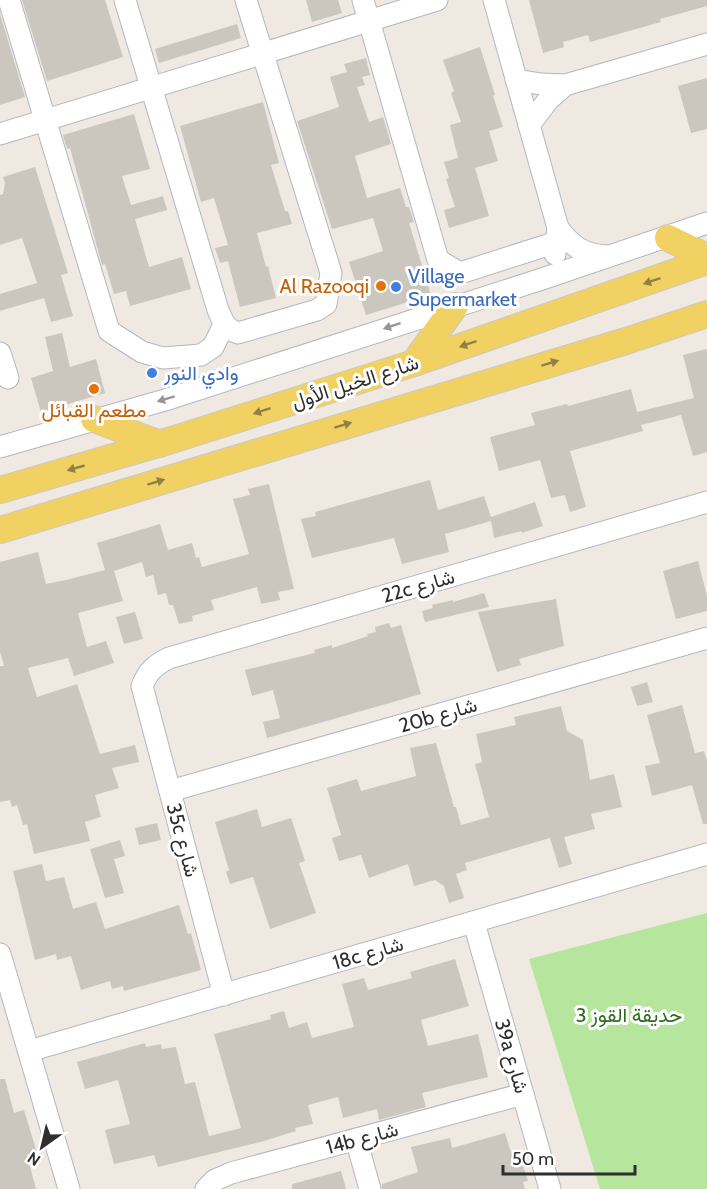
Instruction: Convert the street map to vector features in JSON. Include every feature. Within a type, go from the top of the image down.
[{"type":"main road","points":[[668,237],[707,259]]},
{"type":"main road","name":"شارع الخيل الأول","points":[[0,490],[159,444],[414,363],[707,259]]},
{"type":"main road","points":[[414,363],[455,306]]},
{"type":"main road","name":"شارع الخيل الأول","points":[[0,530],[707,314]]},
{"type":"main road","points":[[94,419],[159,444]]},
{"type":"street","points":[[9,0],[109,331],[142,352],[162,358],[201,355],[213,347],[224,325]]},
{"type":"street","points":[[124,0],[224,325],[238,333],[317,310],[326,304],[331,273],[246,0]]},
{"type":"street","points":[[363,0],[438,260],[460,273],[558,235]]},
{"type":"street","points":[[0,135],[437,0]]},
{"type":"street","points":[[494,0],[558,235],[550,268],[542,279]]},
{"type":"street","points":[[516,80],[565,85],[707,44]]},
{"type":"street","points":[[529,125],[549,99],[565,85]]},
{"type":"street","points":[[0,447],[165,399],[542,279],[707,223]]},
{"type":"street","points":[[558,235],[579,250],[594,255],[610,256]]},
{"type":"street","points":[[0,352],[8,378]]},
{"type":"street","name":"22c شارع","points":[[142,686],[147,673],[157,664],[169,658],[707,502]]},
{"type":"street","name":"20b شارع","points":[[170,792],[707,638]]},
{"type":"street","name":"35c شارع","points":[[142,686],[224,995]]},
{"type":"street","name":"18c شارع","points":[[29,1050],[707,854]]},
{"type":"street","name":"39a شارع","points":[[474,923],[550,1189]]},
{"type":"street","points":[[0,954],[69,1189]]},
{"type":"street","name":"14b شارع","points":[[206,1189],[215,1180],[231,1173],[523,1094]]},
{"type":"street","points":[[356,1139],[370,1189]]},
{"type":"green space","name":"حديقة القوز 3","points":[[707,913],[707,1189],[600,1189],[529,959]]},
{"type":"building","points":[[22,0],[105,0],[123,57],[47,81]]},
{"type":"building","points":[[306,0],[338,0],[342,13],[312,22]]},
{"type":"building","points":[[529,0],[707,0],[707,6],[590,42],[588,35],[563,42],[564,47],[543,53]]},
{"type":"building","points":[[0,14],[25,97],[0,105]]},
{"type":"building","points":[[237,24],[241,38],[159,63],[155,49]]},
{"type":"building","points":[[480,47],[503,127],[489,131],[498,161],[475,168],[489,216],[449,228],[444,210],[455,207],[446,179],[449,178],[444,162],[458,158],[450,125],[461,122],[451,93],[454,91],[443,60]]},
{"type":"building","points":[[366,58],[370,75],[362,77],[365,85],[357,87],[369,122],[383,117],[391,144],[355,156],[367,198],[400,188],[414,222],[409,223],[431,295],[366,315],[349,262],[383,251],[373,218],[332,229],[297,121],[339,107],[330,77],[347,72],[344,64]]},
{"type":"building","points":[[707,78],[707,129],[691,133],[678,86]]},
{"type":"building","points":[[263,102],[279,163],[271,165],[285,211],[288,211],[292,224],[257,233],[276,298],[240,307],[228,261],[220,263],[215,248],[228,245],[214,198],[201,202],[180,126]]},
{"type":"building","points":[[134,114],[150,169],[122,176],[131,205],[163,196],[167,210],[135,219],[149,267],[182,257],[191,289],[130,306],[126,291],[114,294],[105,264],[102,265],[70,148],[67,149],[63,135]]},
{"type":"building","points":[[35,167],[68,273],[61,275],[73,316],[51,322],[44,298],[0,311],[0,294],[37,283],[22,238],[0,245],[0,195],[3,194],[5,183],[3,177]]},
{"type":"building","points":[[62,333],[70,367],[96,359],[105,393],[41,412],[31,378],[53,371],[45,337]]},
{"type":"building","points":[[707,349],[707,452],[693,456],[681,415],[641,425],[643,431],[570,451],[586,507],[570,512],[565,495],[551,498],[540,460],[499,471],[490,437],[535,425],[531,413],[567,404],[568,406],[631,389],[637,412],[694,398],[683,355]]},
{"type":"building","points":[[430,480],[438,510],[484,496],[491,517],[535,502],[543,526],[522,533],[522,531],[494,538],[491,521],[445,534],[449,552],[402,564],[394,538],[312,558],[301,519],[316,516],[315,512]]},
{"type":"building","points":[[269,484],[294,589],[278,592],[280,600],[261,604],[257,587],[211,600],[214,610],[192,616],[193,621],[179,624],[173,605],[169,605],[166,593],[158,595],[153,575],[146,577],[142,562],[114,571],[123,601],[78,613],[87,647],[106,641],[114,663],[74,676],[68,658],[28,668],[37,697],[77,684],[100,754],[135,745],[139,762],[112,768],[119,788],[95,795],[101,817],[85,822],[90,841],[34,854],[27,824],[23,825],[17,805],[12,807],[10,800],[0,802],[0,666],[4,666],[0,652],[0,562],[38,552],[46,584],[66,580],[105,570],[97,543],[160,524],[168,550],[192,543],[196,558],[199,557],[202,567],[249,554],[233,499],[250,495],[248,489]]},
{"type":"building","points":[[698,561],[707,596],[707,611],[676,619],[663,571]]},
{"type":"building","points":[[484,593],[489,607],[425,622],[422,611],[433,608],[432,605]]},
{"type":"building","points":[[556,599],[564,646],[519,659],[521,665],[497,672],[478,612]]},
{"type":"building","points":[[135,612],[143,639],[124,644],[116,617]]},
{"type":"building","points":[[389,623],[391,628],[401,625],[421,694],[267,738],[263,722],[280,718],[273,690],[252,696],[245,670],[315,653],[314,650],[332,645],[332,648],[368,636],[367,634],[376,632],[375,627]]},
{"type":"building","points":[[647,682],[653,702],[637,706],[631,687]]},
{"type":"building","points":[[682,705],[695,753],[704,751],[707,761],[707,824],[703,824],[692,785],[652,796],[645,766],[660,763],[647,715]]},
{"type":"building","points":[[561,706],[567,731],[583,740],[590,780],[614,774],[622,807],[591,814],[595,829],[564,837],[572,864],[559,868],[550,838],[465,863],[467,870],[456,874],[464,898],[449,903],[444,886],[435,880],[414,886],[408,864],[369,878],[361,855],[339,861],[332,838],[341,835],[327,788],[357,779],[361,791],[416,776],[410,748],[436,743],[461,825],[489,817],[475,764],[482,762],[476,734],[516,725],[514,717]]},
{"type":"building","points":[[257,809],[262,827],[291,818],[305,861],[299,863],[316,913],[270,929],[253,877],[230,884],[226,872],[229,870],[215,822]]},
{"type":"building","points":[[157,823],[161,840],[139,845],[135,828]]},
{"type":"building","points":[[120,840],[125,856],[114,859],[124,893],[105,898],[90,849]]},
{"type":"building","points":[[42,864],[46,881],[64,877],[73,909],[96,902],[105,929],[179,905],[188,934],[191,933],[201,970],[124,991],[123,986],[112,989],[110,981],[81,990],[71,956],[57,960],[56,954],[35,960],[13,871]]},
{"type":"building","points":[[455,959],[469,1006],[421,1020],[428,1046],[478,1034],[488,1077],[422,1093],[426,1107],[379,1120],[377,1109],[343,1118],[338,1097],[308,1105],[313,1124],[295,1128],[296,1131],[264,1141],[158,1167],[154,1155],[114,1164],[105,1130],[130,1124],[118,1080],[85,1089],[77,1062],[145,1043],[146,1047],[161,1044],[162,1049],[176,1047],[185,1084],[195,1082],[209,1136],[241,1128],[214,1034],[271,1019],[270,1015],[284,1011],[289,1028],[307,1022],[312,1038],[354,1027],[342,984],[364,978],[368,990],[412,978],[410,972]]},
{"type":"building","points":[[0,1079],[5,1079],[14,1113],[24,1110],[37,1153],[27,1155],[36,1189],[0,1189]]},
{"type":"building","points":[[505,1133],[516,1168],[523,1166],[528,1181],[523,1182],[525,1189],[382,1189],[382,1184],[418,1172],[411,1147],[450,1138],[452,1148]]},
{"type":"building","points":[[341,1171],[346,1189],[292,1189],[292,1184]]},
{"type":"place","name":"Al Razooqi","points":[[381,286]]},
{"type":"place","name":"Village Supermarket","points":[[396,287]]},
{"type":"place","name":"وادي النور","points":[[152,373]]},
{"type":"place","name":"مطعم القبائل","points":[[94,389]]}]
